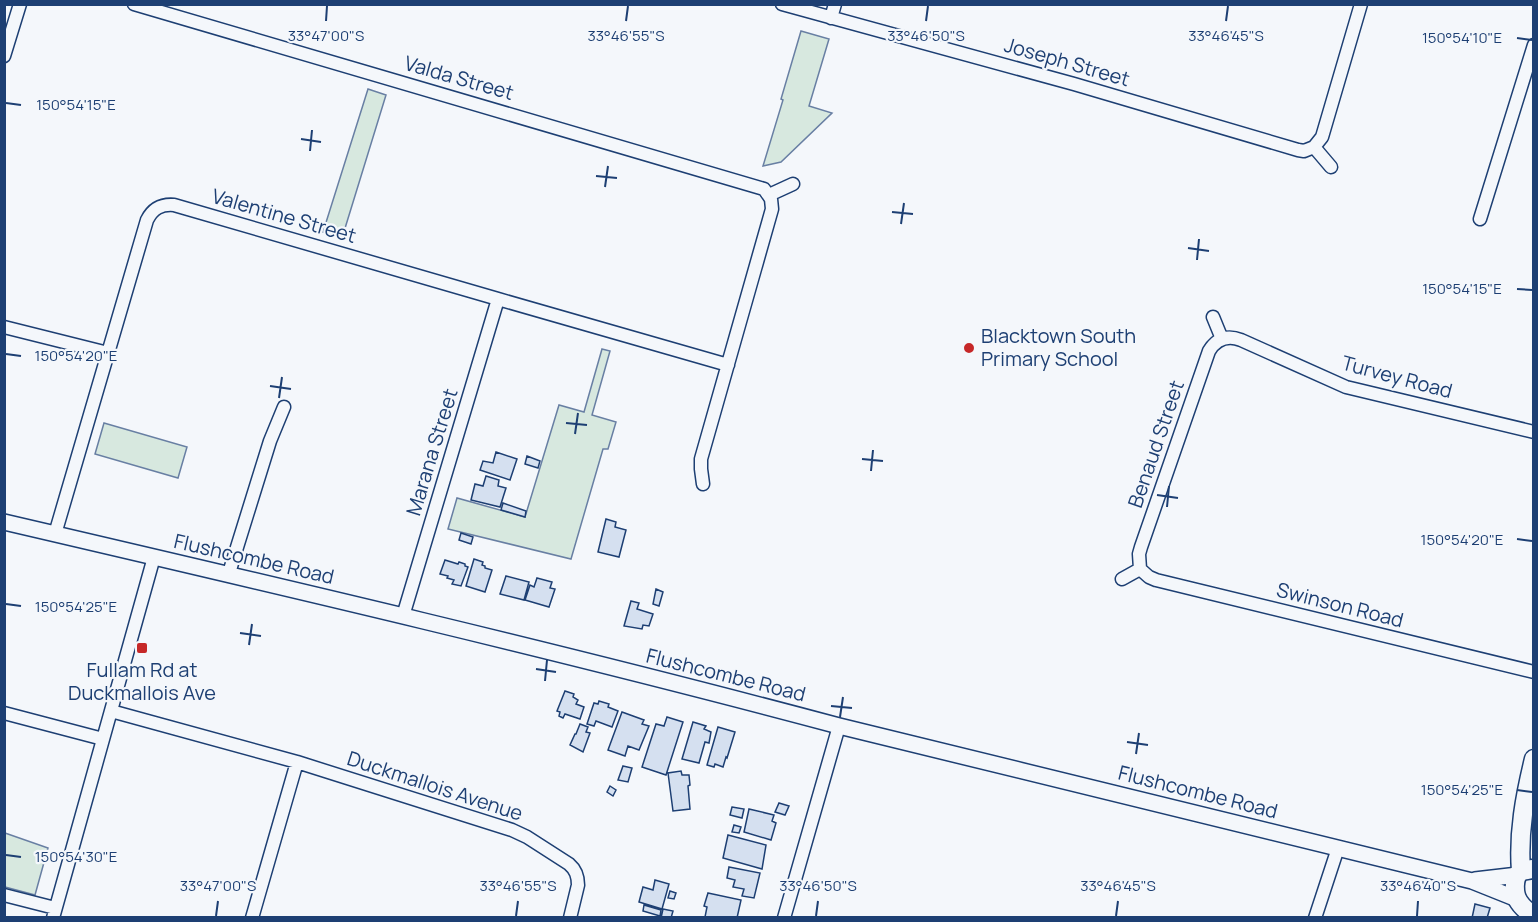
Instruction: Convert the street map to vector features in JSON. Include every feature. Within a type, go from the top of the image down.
[{"type":"main road","points":[[1526,911],[1515,890],[1524,872],[1520,853],[1523,810],[1533,759]]},
{"type":"street","points":[[4,56],[20,4]]},
{"type":"street","name":"Valda Street","points":[[134,4],[758,186],[770,195]]},
{"type":"street","name":"Joseph Street","points":[[782,4],[1068,82],[1298,150],[1304,151],[1314,147]]},
{"type":"street","points":[[831,18],[835,4]]},
{"type":"street","points":[[1331,167],[1314,147],[1322,137],[1361,4]]},
{"type":"street","points":[[1480,219],[1533,45]]},
{"type":"street","points":[[703,484],[700,470],[701,459],[772,209],[770,195],[793,184]]},
{"type":"street","name":"Valentine Street","points":[[56,534],[148,218],[155,209],[166,205],[185,208],[729,365]]},
{"type":"street","name":"Marana Street","points":[[403,616],[498,300]]},
{"type":"street","points":[[1213,317],[1222,339]]},
{"type":"street","points":[[4,327],[108,353]]},
{"type":"street","name":"Turvey Road","points":[[1222,339],[1229,337],[1242,340],[1346,387],[1533,432]]},
{"type":"street","name":"Benaud Street","points":[[1140,568],[1141,547],[1209,351],[1213,344],[1222,339]]},
{"type":"street","points":[[229,573],[270,441],[284,407]]},
{"type":"street","name":"Flushcombe Road","points":[[4,522],[229,573],[734,698],[838,726],[1473,881],[1526,911]]},
{"type":"street","points":[[4,895],[54,913],[154,557]]},
{"type":"street","points":[[1122,579],[1140,568]]},
{"type":"street","name":"Swinson Road","points":[[1140,568],[1156,580],[1533,672]]},
{"type":"street","name":"Duckmallois Avenue","points":[[111,711],[297,762],[512,830],[570,864],[574,869],[578,885],[570,918]]},
{"type":"street","points":[[4,713],[103,739]]},
{"type":"street","points":[[784,918],[838,726]]},
{"type":"street","points":[[252,918],[297,762]]},
{"type":"street","points":[[1315,918],[1338,848]]},
{"type":"street","name":"Flushcombe Road","points":[[1473,881],[1524,872]]},
{"type":"shaded area","points":[[801,31],[829,39],[809,106],[832,113],[781,162],[763,166],[783,100],[781,99]]},
{"type":"shaded area","points":[[368,89],[386,95],[342,238],[323,232]]},
{"type":"shaded area","points":[[602,349],[610,351],[592,415],[616,422],[608,449],[603,449],[571,559],[448,529],[457,498],[525,517],[559,405],[584,412]]},
{"type":"shaded area","points":[[104,423],[187,447],[178,478],[95,454]]},
{"type":"shaded area","points":[[5,833],[48,848],[35,895],[5,887]]},
{"type":"building","points":[[496,452],[517,459],[510,480],[480,470],[483,461],[493,463]]},
{"type":"building","points":[[527,456],[540,461],[538,468],[525,464]]},
{"type":"building","points":[[486,476],[499,480],[498,486],[506,488],[500,507],[471,500],[475,484],[483,486]]},
{"type":"building","points":[[503,503],[526,511],[525,517],[501,510]]},
{"type":"building","points":[[606,519],[616,522],[615,527],[626,530],[619,557],[598,552]]},
{"type":"building","points":[[461,533],[473,537],[471,544],[459,540]]},
{"type":"building","points":[[474,559],[483,562],[482,565],[485,568],[492,570],[485,592],[466,586]]},
{"type":"building","points":[[445,560],[458,564],[459,562],[468,567],[461,586],[452,584],[454,580],[440,574]]},
{"type":"building","points":[[506,576],[529,582],[524,600],[500,594]]},
{"type":"building","points":[[537,578],[552,582],[550,588],[555,589],[549,607],[525,600],[530,585],[534,587]]},
{"type":"building","points":[[656,589],[663,592],[659,606],[653,604]]},
{"type":"building","points":[[631,601],[639,603],[637,609],[653,614],[649,626],[643,625],[642,629],[624,626]]},
{"type":"building","points":[[565,691],[574,694],[573,697],[578,700],[576,704],[584,707],[580,719],[565,714],[563,718],[559,716],[560,712],[557,711]]},
{"type":"building","points":[[599,701],[609,704],[608,707],[618,711],[612,727],[596,721],[594,726],[587,724],[594,703],[598,704]]},
{"type":"building","points":[[622,712],[644,720],[642,724],[649,726],[639,750],[628,746],[625,756],[608,750]]},
{"type":"building","points":[[667,717],[683,722],[666,775],[642,767],[656,724],[664,726]]},
{"type":"building","points":[[693,722],[706,726],[704,729],[711,732],[709,743],[705,742],[699,763],[682,759]]},
{"type":"building","points":[[580,724],[588,727],[586,732],[590,733],[583,752],[570,745]]},
{"type":"building","points":[[718,727],[735,732],[723,767],[715,764],[714,767],[707,765]]},
{"type":"building","points":[[623,766],[632,768],[628,782],[618,780]]},
{"type":"building","points":[[681,771],[682,775],[689,775],[690,809],[673,811],[668,773]]},
{"type":"building","points":[[610,786],[616,790],[613,796],[607,792]]},
{"type":"building","points":[[779,803],[789,806],[785,815],[775,812]]},
{"type":"building","points":[[732,807],[744,809],[742,818],[730,815]]},
{"type":"building","points":[[749,809],[774,815],[772,821],[776,823],[771,840],[744,832]]},
{"type":"building","points":[[734,825],[741,827],[739,833],[732,832]]},
{"type":"building","points":[[728,835],[766,845],[762,869],[723,858]]},
{"type":"building","points":[[729,867],[760,873],[754,898],[742,896],[744,889],[733,887],[735,880],[727,878]]},
{"type":"building","points":[[655,880],[669,884],[662,909],[639,902],[643,887],[653,890]]},
{"type":"building","points":[[670,891],[676,893],[674,899],[668,898]]},
{"type":"building","points":[[708,893],[741,900],[737,918],[705,917],[707,907],[704,906]]},
{"type":"building","points":[[1475,904],[1490,908],[1487,918],[1472,918]]},
{"type":"building","points":[[644,905],[661,910],[660,916],[643,911]]},
{"type":"building","points":[[663,909],[673,911],[671,918],[661,918]]},
{"type":"place","name":"Blacktown South Primary School","points":[[969,348]]},
{"type":"place","name":"Fullam Rd at Duckmallois Ave","points":[[142,648]]}]
